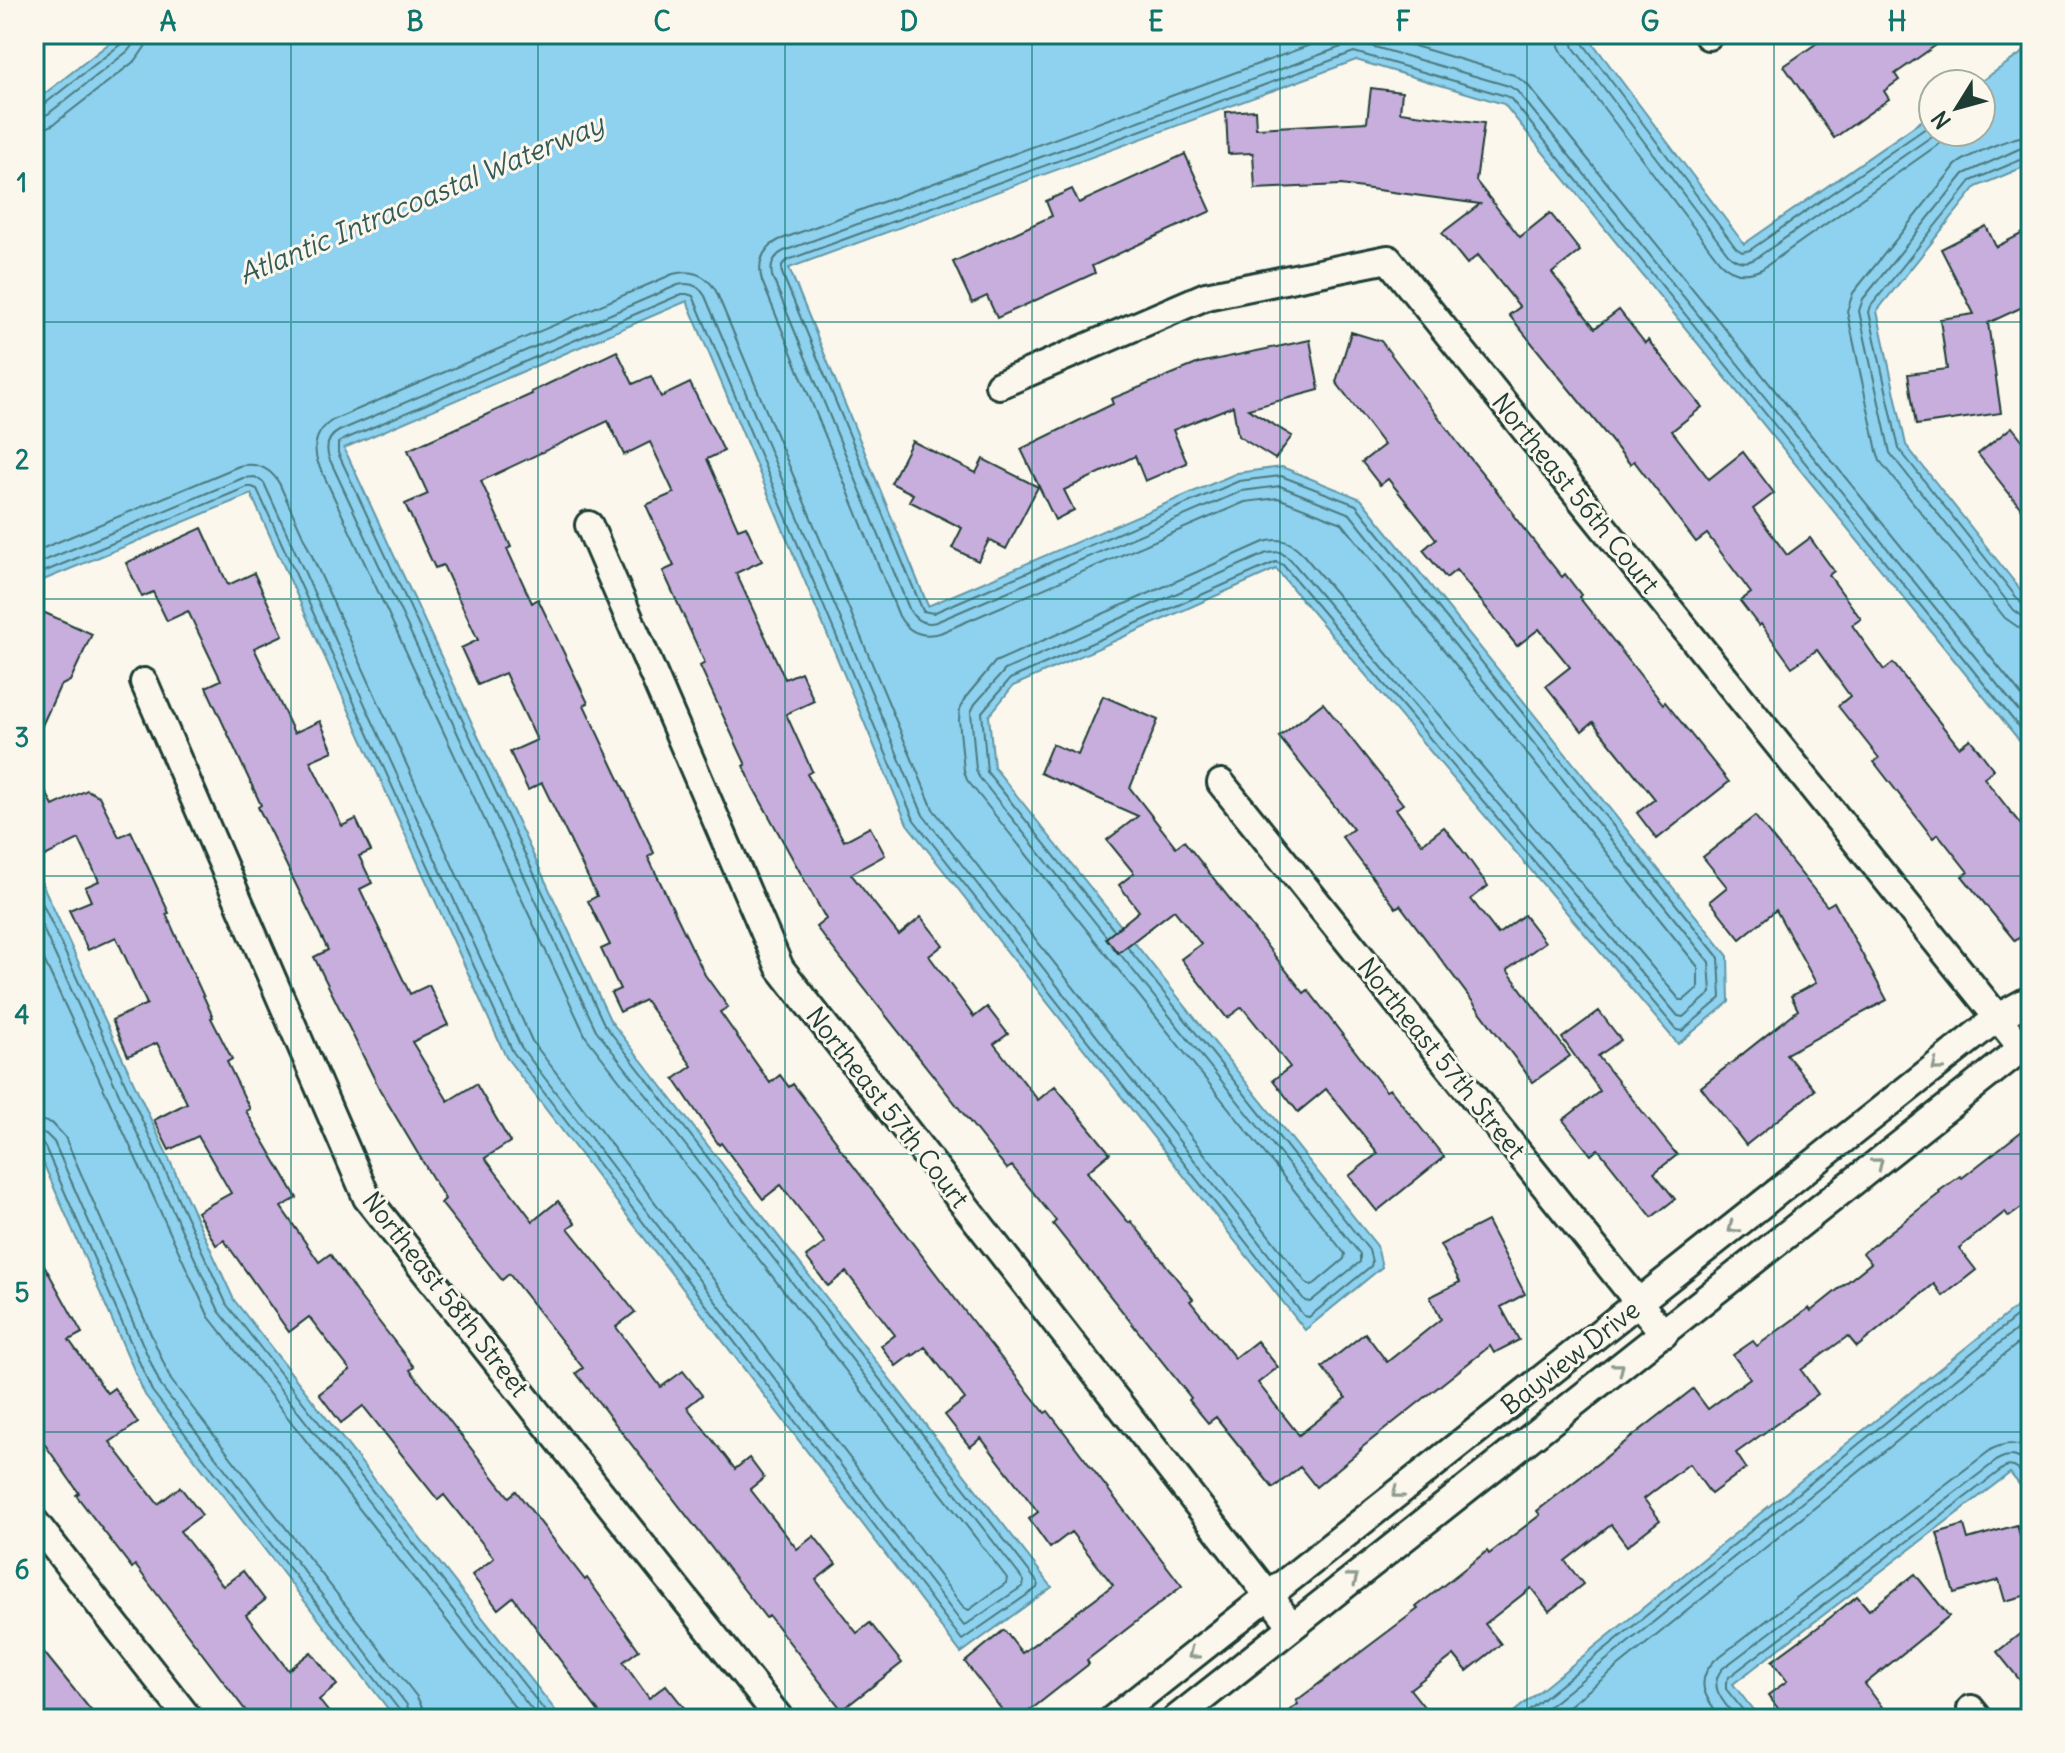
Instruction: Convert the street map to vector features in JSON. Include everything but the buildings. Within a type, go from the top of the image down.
[{"type":"street","name":"Northeast 56th Court","points":[[999,385],[1206,296],[1388,259],[1998,1017],[2027,1043]]},
{"type":"street","name":"Northeast 57th Court","points":[[589,525],[780,968],[1292,1626]]},
{"type":"street","name":"Northeast 58th Street","points":[[144,682],[367,1198],[780,1719]]},
{"type":"street","name":"Northeast 57th Street","points":[[1221,783],[1664,1334]]},
{"type":"street","name":"Bayview Drive","points":[[1113,1719],[1998,1017],[2031,999]]},
{"type":"street","name":"Bayview Drive","points":[[1176,1719],[2027,1043]]},
{"type":"street","points":[[1823,1157],[1847,1188]]},
{"type":"street","points":[[1441,1459],[1465,1490]]},
{"type":"street","points":[[34,1521],[189,1719]]},
{"type":"water","name":"Atlantic Intracoastal Waterway","points":[[121,34],[1586,34],[1744,244],[1917,124],[1917,148],[1997,148],[1997,70],[2031,47],[2031,164],[1976,187],[1877,311],[1906,445],[2031,603],[2031,755],[1504,104],[1356,60],[789,268],[928,606],[1237,473],[1282,467],[1361,499],[1728,956],[1729,1002],[1678,1044],[1276,569],[1013,686],[989,716],[994,767],[1377,1246],[1382,1267],[1305,1330],[907,824],[687,301],[344,448],[610,1020],[1052,1587],[961,1653],[506,1057],[251,494],[34,584],[34,102]]},
{"type":"water","points":[[34,866],[234,1300],[562,1719],[396,1719],[145,1395],[34,1142]]},
{"type":"water","points":[[2031,1295],[2031,1499],[2010,1473],[1733,1684],[1760,1719],[1505,1719]]}]
